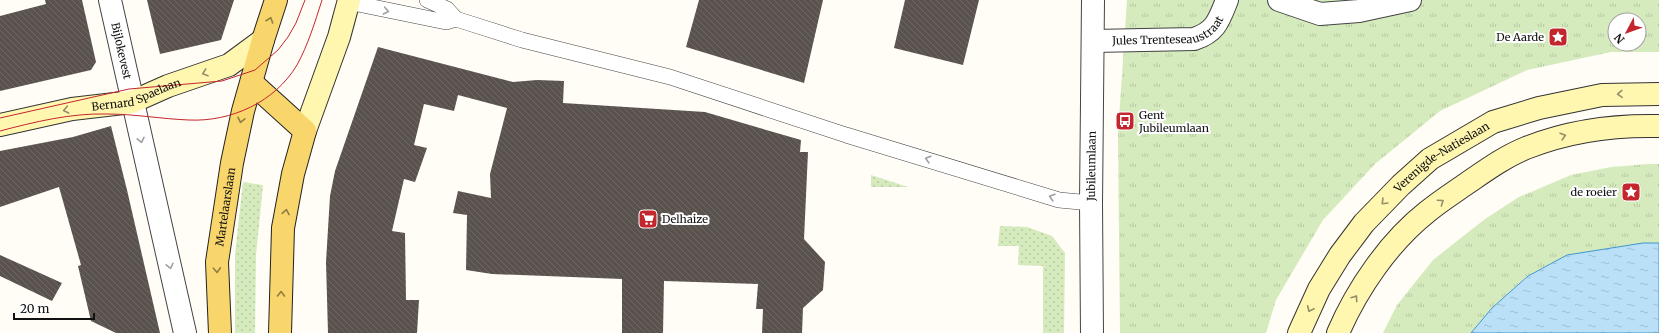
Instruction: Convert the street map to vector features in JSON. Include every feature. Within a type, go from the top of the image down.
[{"type":"main road","name":"Martelaarslaan","points":[[220,333],[216,262],[232,163],[243,111],[276,0]]},
{"type":"main road","points":[[252,83],[305,131],[293,174],[283,228],[280,333]]},
{"type":"street","name":"Bijlokevest","points":[[110,0],[132,102]]},
{"type":"street","name":"Jubileumlaan","points":[[1092,333],[1090,203],[1093,0]]},
{"type":"street","name":"Jules Trenteseaustraat","points":[[1093,41],[1194,39],[1207,35],[1218,23],[1227,0]]},
{"type":"street","points":[[1279,0],[1320,14],[1359,11],[1410,0]]},
{"type":"street","points":[[305,131],[339,37],[348,1]]},
{"type":"street","name":"Bernard Spaelaan","points":[[0,125],[72,109],[132,102],[168,86],[229,65],[263,40]]},
{"type":"street","points":[[229,65],[252,83]]},
{"type":"street","name":"Verenigde-Natieslaan","points":[[1299,333],[1319,289],[1340,255],[1364,223],[1401,185],[1430,160],[1494,122],[1539,108],[1602,95],[1659,94]]},
{"type":"street","points":[[132,102],[185,333]]},
{"type":"street","points":[[1338,333],[1350,306],[1391,248],[1426,213],[1488,169],[1526,148],[1576,133],[1606,127],[1659,126]]},
{"type":"lane","points":[[427,0],[447,9],[456,19],[522,40],[670,77],[846,134],[1059,200],[1090,203]]},
{"type":"lane","points":[[348,1],[446,22],[456,19]]},
{"type":"green space","points":[[1127,0],[1659,0],[1659,52],[1647,52],[1647,12],[1607,12],[1607,52],[1611,52],[1527,70],[1440,111],[1375,164],[1323,220],[1276,300],[1266,333],[1120,333],[1118,134]]},
{"type":"green space","points":[[1659,164],[1659,243],[1643,243],[1567,255],[1527,276],[1492,308],[1471,333],[1383,333],[1397,305],[1433,260],[1485,219],[1519,197],[1571,175],[1611,167]]},
{"type":"green space","points":[[871,175],[908,187],[871,187]]},
{"type":"green space","points":[[243,182],[263,185],[256,255],[255,333],[235,333],[235,254]]},
{"type":"green space","points":[[1000,226],[1027,227],[1052,236],[1065,253],[1064,333],[1043,333],[1043,266],[1018,265],[1019,246],[998,246]]},
{"type":"water","points":[[1643,243],[1659,243],[1659,333],[1471,333],[1492,308],[1528,276],[1567,255]]},
{"type":"building","points":[[45,0],[82,0],[96,62],[91,70],[0,91],[0,16],[46,4]]},
{"type":"building","points":[[147,0],[234,0],[221,40],[160,54]]},
{"type":"building","points":[[699,0],[823,0],[804,83],[686,47]]},
{"type":"building","points":[[905,0],[979,0],[963,65],[894,48]]},
{"type":"building","name":"Delhaize","points":[[378,47],[513,82],[537,80],[564,81],[563,103],[705,112],[801,140],[800,152],[808,152],[804,239],[825,262],[823,290],[803,308],[802,333],[762,333],[763,309],[756,309],[758,284],[664,281],[663,333],[622,333],[622,279],[492,274],[466,270],[467,215],[453,213],[458,191],[491,198],[490,174],[507,108],[458,95],[454,111],[424,104],[414,145],[427,148],[415,182],[404,179],[392,231],[405,233],[406,300],[419,300],[417,333],[328,333],[326,262],[330,196],[335,171]]},
{"type":"building","points":[[111,126],[160,333],[116,333],[91,321],[78,266],[81,265],[59,187],[0,207],[0,151],[73,137]]},
{"type":"building","points":[[0,255],[62,283],[52,301],[0,276]]},
{"type":"tram line","points":[[0,118],[129,89],[222,81],[255,70],[278,50],[288,37],[296,23],[305,0]]},
{"type":"tram line","points":[[0,131],[39,121],[93,114],[117,114],[205,120],[236,113],[264,99],[288,78],[305,50],[322,0]]},
{"type":"place","name":"De Aarde","points":[[1558,37]]},
{"type":"place","name":"Gent Jubileumlaan","points":[[1125,121]]},
{"type":"place","name":"de roeier","points":[[1631,192]]},
{"type":"place","name":"Delhaize","points":[[648,219]]}]
